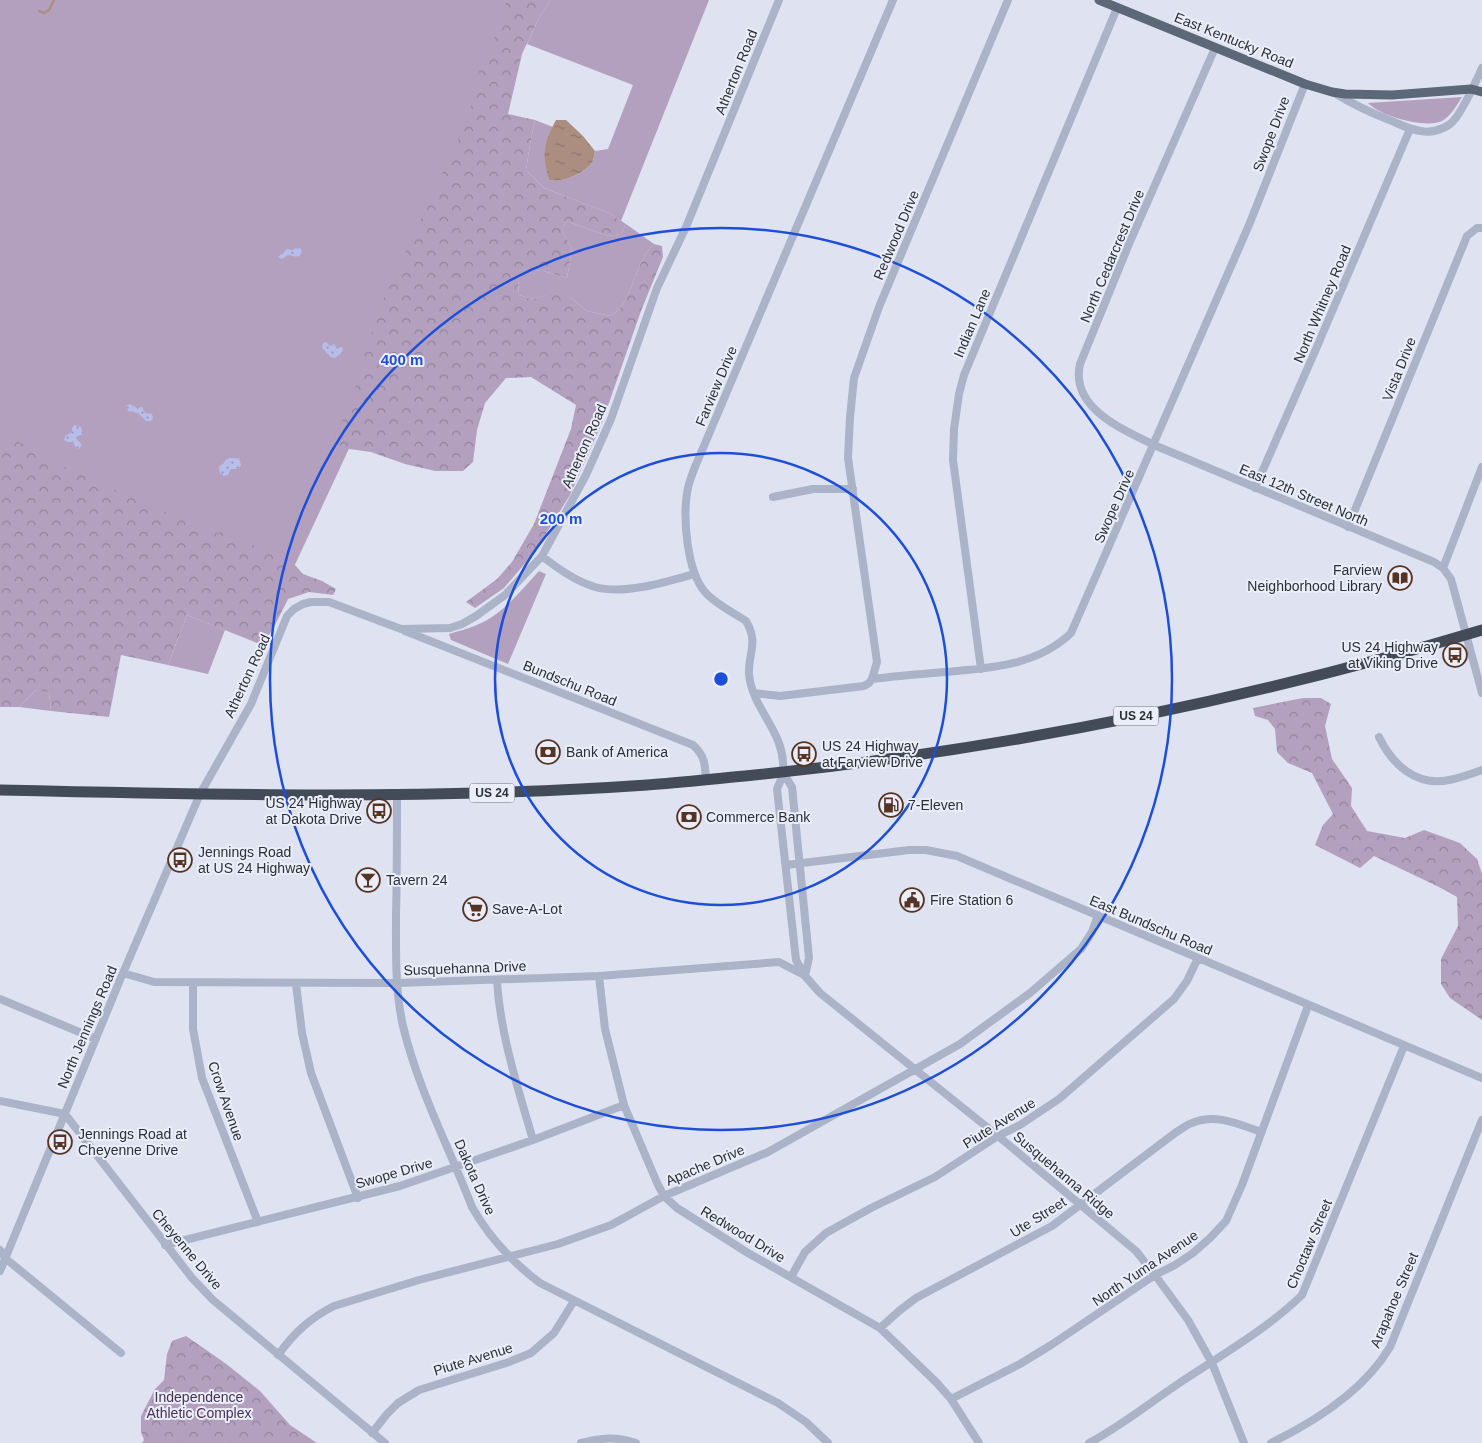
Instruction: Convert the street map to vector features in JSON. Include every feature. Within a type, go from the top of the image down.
[{"type":"highway","name":"US 24","points":[[0,790],[312,796],[544,792],[652,785],[784,773],[937,752],[1090,726],[1286,683],[1482,630]]},
{"type":"main road","name":"East Kentucky Road","points":[[1099,0],[1304,84],[1332,92],[1392,95],[1471,89]]},
{"type":"main road","points":[[1471,89],[1482,92]]},
{"type":"street","name":"Atherton Road","points":[[200,794],[251,704],[287,616],[294,609],[311,602],[330,602],[401,629],[450,628],[476,616],[505,595],[542,556],[586,475],[611,418],[657,288],[686,227],[779,0]]},
{"type":"street","name":"Farview Drive","points":[[784,773],[779,738],[767,720],[754,693],[749,674],[753,643],[750,628],[746,621],[707,594],[694,574],[685,521],[687,490],[695,467],[893,0]]},
{"type":"street","name":"Redwood Drive","points":[[872,679],[877,662],[848,458],[854,378],[879,307],[1008,0]]},
{"type":"street","name":"Indian Lane","points":[[981,669],[953,460],[954,429],[959,394],[964,375],[982,331],[1117,8]]},
{"type":"street","name":"North Cedarcrest Drive","points":[[1154,445],[1118,427],[1093,407],[1082,392],[1079,371],[1129,244],[1215,48]]},
{"type":"street","points":[[1471,89],[1482,68]]},
{"type":"street","name":"Swope Drive","points":[[754,693],[780,696],[864,686],[872,679],[1006,666],[1033,658],[1059,645],[1070,633],[1154,445],[1249,224],[1304,84]]},
{"type":"street","name":"East Kentucky Road","points":[[1332,92],[1354,106],[1422,132],[1442,129],[1451,124],[1471,89]]},
{"type":"street","name":"North Whitney Road","points":[[1255,488],[1410,129]]},
{"type":"street","name":"Vista Drive","points":[[1348,527],[1467,236],[1477,228],[1482,228]]},
{"type":"street","name":"East 12th Street North","points":[[1154,445],[1434,562],[1443,568]]},
{"type":"street","points":[[1482,467],[1443,568],[1451,579],[1482,693]]},
{"type":"street","points":[[773,497],[813,489],[853,488]]},
{"type":"street","points":[[542,556],[560,571],[579,581],[605,589],[634,588],[694,574]]},
{"type":"street","name":"Bundschu Road","points":[[401,629],[693,745],[705,760],[706,780]]},
{"type":"street","points":[[1379,737],[1394,762],[1416,777],[1436,781],[1450,780],[1482,770]]},
{"type":"street","points":[[784,773],[792,787],[810,958],[805,976]]},
{"type":"street","name":"Susquehanna Ridge","points":[[784,773],[777,789],[796,960],[805,976],[820,993],[998,1136],[1136,1252],[1156,1275],[1188,1320],[1212,1363],[1244,1443]]},
{"type":"street","name":"North Jennings Road","points":[[0,1271],[123,973],[200,794]]},
{"type":"street","name":"Dakota Drive","points":[[397,795],[398,983],[403,1024],[412,1060],[472,1207],[482,1225],[510,1256],[540,1283],[778,1403],[806,1422],[828,1443]]},
{"type":"street","points":[[782,830],[796,829]]},
{"type":"street","name":"East Bundschu Road","points":[[786,865],[909,850],[926,850],[957,856],[1482,1078]]},
{"type":"street","name":"Apache Drive","points":[[278,1355],[289,1339],[303,1326],[334,1306],[419,1280],[558,1244],[611,1225],[664,1196],[768,1152],[960,1044],[1030,993],[1081,949],[1092,932],[1098,916]]},
{"type":"street","name":"Piute Avenue","points":[[791,1277],[806,1252],[826,1233],[871,1208],[935,1177],[1059,1099],[1174,1000],[1187,981],[1198,958]]},
{"type":"street","name":"Susquehanna Drive","points":[[123,973],[154,982],[398,983],[599,976],[779,962],[805,976]]},
{"type":"street","name":"Redwood Drive","points":[[599,976],[605,1029],[624,1104],[664,1196],[685,1213],[748,1254],[880,1328],[951,1399],[979,1443]]},
{"type":"street","points":[[497,980],[499,1010],[533,1140]]},
{"type":"street","name":"Crow Avenue","points":[[193,983],[193,1029],[202,1078],[258,1222]]},
{"type":"street","points":[[296,984],[302,1032],[311,1073],[358,1198]]},
{"type":"street","points":[[0,999],[96,1039]]},
{"type":"street","name":"North Yuma Avenue","points":[[951,1399],[1020,1364],[1156,1275],[1175,1265],[1193,1253],[1226,1221],[1242,1185],[1308,1006]]},
{"type":"street","name":"Choctaw Street","points":[[1089,1443],[1138,1414],[1177,1385],[1212,1363],[1287,1310],[1302,1295],[1404,1046]]},
{"type":"street","points":[[0,1101],[65,1114]]},
{"type":"street","name":"Swope Drive","points":[[165,1245],[400,1186],[533,1140],[624,1104]]},
{"type":"street","name":"Cheyenne Drive","points":[[65,1114],[192,1278],[214,1300],[278,1355],[385,1443]]},
{"type":"street","name":"Ute Street","points":[[880,1328],[916,1298],[1052,1226],[1175,1133],[1193,1122],[1215,1118],[1237,1123],[1261,1132]]},
{"type":"street","name":"Arapahoe Street","points":[[1271,1443],[1294,1432],[1326,1412],[1360,1384],[1383,1358],[1390,1347],[1482,1120]]},
{"type":"street","points":[[0,1250],[5,1258],[122,1353]]},
{"type":"street","name":"Piute Avenue","points":[[372,1432],[398,1403],[419,1390],[509,1362],[531,1352],[554,1333],[574,1301]]},
{"type":"street","points":[[581,1443],[603,1438],[617,1438],[636,1443]]},
{"type":"green space","points":[[0,0],[525,0],[450,232],[292,571],[0,452]]},
{"type":"green space","points":[[507,0],[551,0],[539,18],[522,54],[508,114],[535,120],[526,170],[544,188],[609,213],[626,224],[621,234],[608,236],[566,221],[562,230],[572,249],[567,278],[543,271],[526,270],[518,279],[519,295],[533,299],[559,291],[570,297],[587,311],[611,316],[625,301],[642,261],[654,244],[662,246],[663,257],[641,311],[602,423],[570,495],[534,553],[504,588],[475,608],[466,602],[497,579],[512,562],[534,524],[571,429],[576,405],[531,377],[506,378],[485,403],[477,430],[473,462],[463,471],[435,471],[405,464],[371,452],[342,448],[334,437],[353,397],[364,355],[383,300],[470,114],[473,85],[499,27]]},
{"type":"green space","points":[[551,0],[709,0],[621,221],[609,213],[544,188],[526,170],[535,120],[553,127],[547,140],[545,153],[549,180],[566,179],[588,167],[593,162],[595,151],[608,149],[633,85],[527,44],[539,18]]},
{"type":"green space","points":[[1462,97],[1448,116],[1442,121],[1435,123],[1415,122],[1392,117],[1368,103]]},
{"type":"green space","points":[[566,221],[608,236],[621,234],[626,224],[654,244],[642,261],[625,301],[611,316],[587,311],[570,297],[547,295],[533,299],[519,295],[518,279],[526,269],[543,271],[567,278],[572,249],[562,230]]},
{"type":"green space","points":[[0,436],[30,446],[64,466],[139,501],[216,533],[233,531],[256,547],[277,551],[303,574],[336,589],[333,595],[309,592],[288,599],[273,629],[262,645],[187,615],[168,665],[121,655],[109,717],[51,711],[49,692],[36,690],[19,707],[0,707]]},
{"type":"green space","points":[[539,571],[546,574],[508,664],[451,640],[449,634],[478,625],[501,610]]},
{"type":"green space","points":[[187,615],[225,630],[208,674],[168,665]]},
{"type":"green space","points":[[36,690],[49,691],[51,711],[19,707]]},
{"type":"green space","points":[[1303,698],[1321,698],[1331,704],[1325,726],[1332,759],[1352,788],[1351,806],[1367,831],[1405,838],[1424,830],[1460,843],[1477,859],[1482,874],[1482,1020],[1450,998],[1441,984],[1441,959],[1458,926],[1457,897],[1374,856],[1360,868],[1315,845],[1323,825],[1333,814],[1312,773],[1288,763],[1277,752],[1275,729],[1268,720],[1255,716],[1253,708]]},
{"type":"green space","name":"Independence Athletic Complex","points":[[186,1336],[225,1363],[260,1391],[290,1425],[317,1443],[142,1443],[144,1440],[141,1432],[141,1416],[155,1389],[164,1380],[167,1354],[172,1341]]},
{"type":"sand","points":[[297,247],[301,249],[302,253],[298,257],[288,255],[282,259],[278,257],[287,249],[293,250]]},
{"type":"sand","points":[[326,342],[330,346],[334,344],[337,348],[342,347],[343,352],[335,358],[331,357],[322,348],[323,343]]},
{"type":"sand","points":[[130,404],[137,408],[142,407],[145,413],[152,414],[153,418],[151,421],[146,421],[138,413],[128,411],[126,406]]},
{"type":"sand","points":[[74,425],[81,427],[83,434],[76,437],[82,444],[79,449],[76,448],[73,442],[64,440],[65,436],[72,432]]},
{"type":"sand","points":[[228,458],[239,458],[241,465],[238,469],[231,469],[228,475],[224,476],[220,473],[219,467]]},
{"type":"water","points":[[556,120],[566,120],[595,151],[592,163],[584,170],[572,177],[554,181],[549,180],[545,163],[545,150],[548,136]]},
{"type":"waterway","points":[[39,11],[44,13],[49,10],[54,0]]},
{"type":"place","name":"Farview Neighborhood Library","points":[[1400,578]]},
{"type":"place","name":"US 24 Highway at Viking Drive","points":[[1455,655]]},
{"type":"place","name":"Bank of America","points":[[548,752]]},
{"type":"place","name":"US 24 Highway at Farview Drive","points":[[804,754]]},
{"type":"place","name":"7-Eleven","points":[[891,805]]},
{"type":"place","name":"US 24 Highway at Dakota Drive","points":[[379,811]]},
{"type":"place","name":"Commerce Bank","points":[[689,817]]},
{"type":"place","name":"Jennings Road at US 24 Highway","points":[[180,860]]},
{"type":"place","name":"Tavern 24","points":[[368,880]]},
{"type":"place","name":"Fire Station 6","points":[[912,900]]},
{"type":"place","name":"Save-A-Lot","points":[[475,909]]},
{"type":"place","name":"Jennings Road at Cheyenne Drive","points":[[60,1142]]}]
